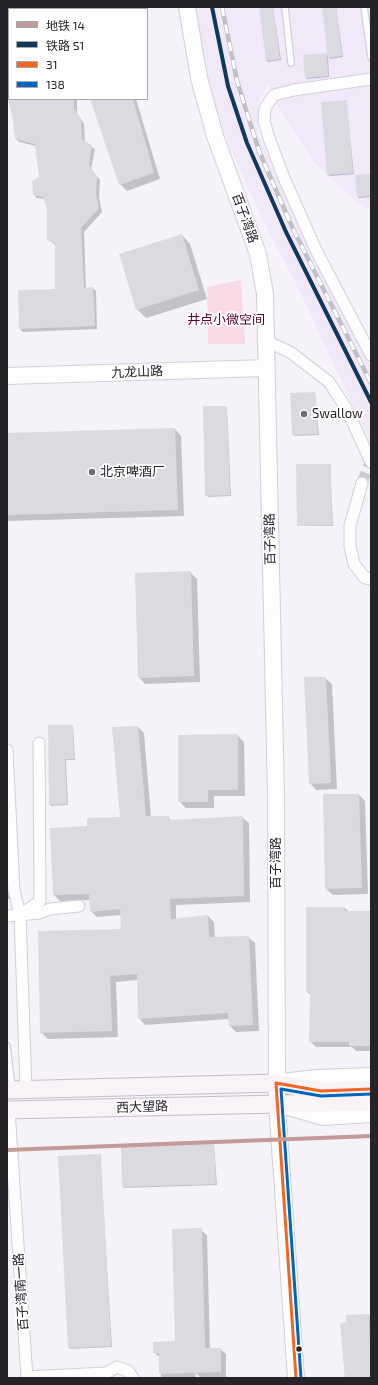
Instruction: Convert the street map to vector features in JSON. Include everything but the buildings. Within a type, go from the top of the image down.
[{"type":"main road","name":"西大望路","points":[[15,1089],[276,1083],[321,1091],[371,1089]]},
{"type":"main road","name":"西大望路","points":[[8,1110],[277,1103],[321,1105],[371,1102]]},
{"type":"street","name":"百子湾路","points":[[187,7],[199,78],[215,136],[258,254],[265,294],[276,797],[277,1103]]},
{"type":"street","points":[[371,79],[294,90],[274,96],[265,108],[264,121],[284,178],[313,243],[371,355]]},
{"type":"street","points":[[266,341],[290,352],[329,382],[346,408],[371,462]]},
{"type":"street","name":"九龙山路","points":[[7,376],[266,368]]},
{"type":"street","points":[[362,483],[350,526],[350,546],[354,564],[365,578],[371,579]]},
{"type":"street","points":[[20,916],[40,901],[39,743]]},
{"type":"street","points":[[7,750],[14,890],[20,916],[15,1089]]},
{"type":"street","points":[[7,916],[20,916],[40,913],[50,909],[79,906]]},
{"type":"street","name":"西大望路","points":[[276,1083],[317,1078],[371,1076]]},
{"type":"street","points":[[277,1103],[296,1378]]},
{"type":"street","name":"西大望路","points":[[277,1103],[323,1117],[371,1114]]},
{"type":"street","name":"百子湾南一路","points":[[8,1110],[27,1378]]},
{"type":"street","points":[[27,1378],[106,1376],[117,1367],[128,1371],[133,1378]]},
{"type":"lane","points":[[284,7],[291,64]]},
{"type":"lane","points":[[364,7],[371,57]]},
{"type":"lane","points":[[7,1046],[15,1089]]},
{"type":"shaded area","points":[[195,7],[371,7],[371,211],[350,197],[313,161],[277,105],[268,84],[258,104],[258,135],[371,366],[371,445],[299,290],[261,217],[230,148],[212,96],[200,41]]},
{"type":"green space","name":"井点小微空间","points":[[241,280],[245,344],[208,344],[207,287]]},
{"type":"tunnel","points":[[362,483],[371,460]]},
{"type":"railway","points":[[222,7],[237,81],[259,151],[293,229],[371,383]]},
{"type":"metro line","name":"14","points":[[7,1150],[371,1136]]},
{"type":"rail line","name":"S1","points":[[212,7],[228,86],[247,143],[286,232],[371,402]]},
{"type":"transit line","name":"31","points":[[296,1378],[276,1083],[321,1091],[371,1089]]},
{"type":"transit line","name":"138","points":[[301,1378],[281,1089],[321,1096],[371,1094]]},
{"type":"place","name":"Swallow","points":[[304,414]]},
{"type":"place","name":"北京啤酒厂","points":[[92,472]]}]
